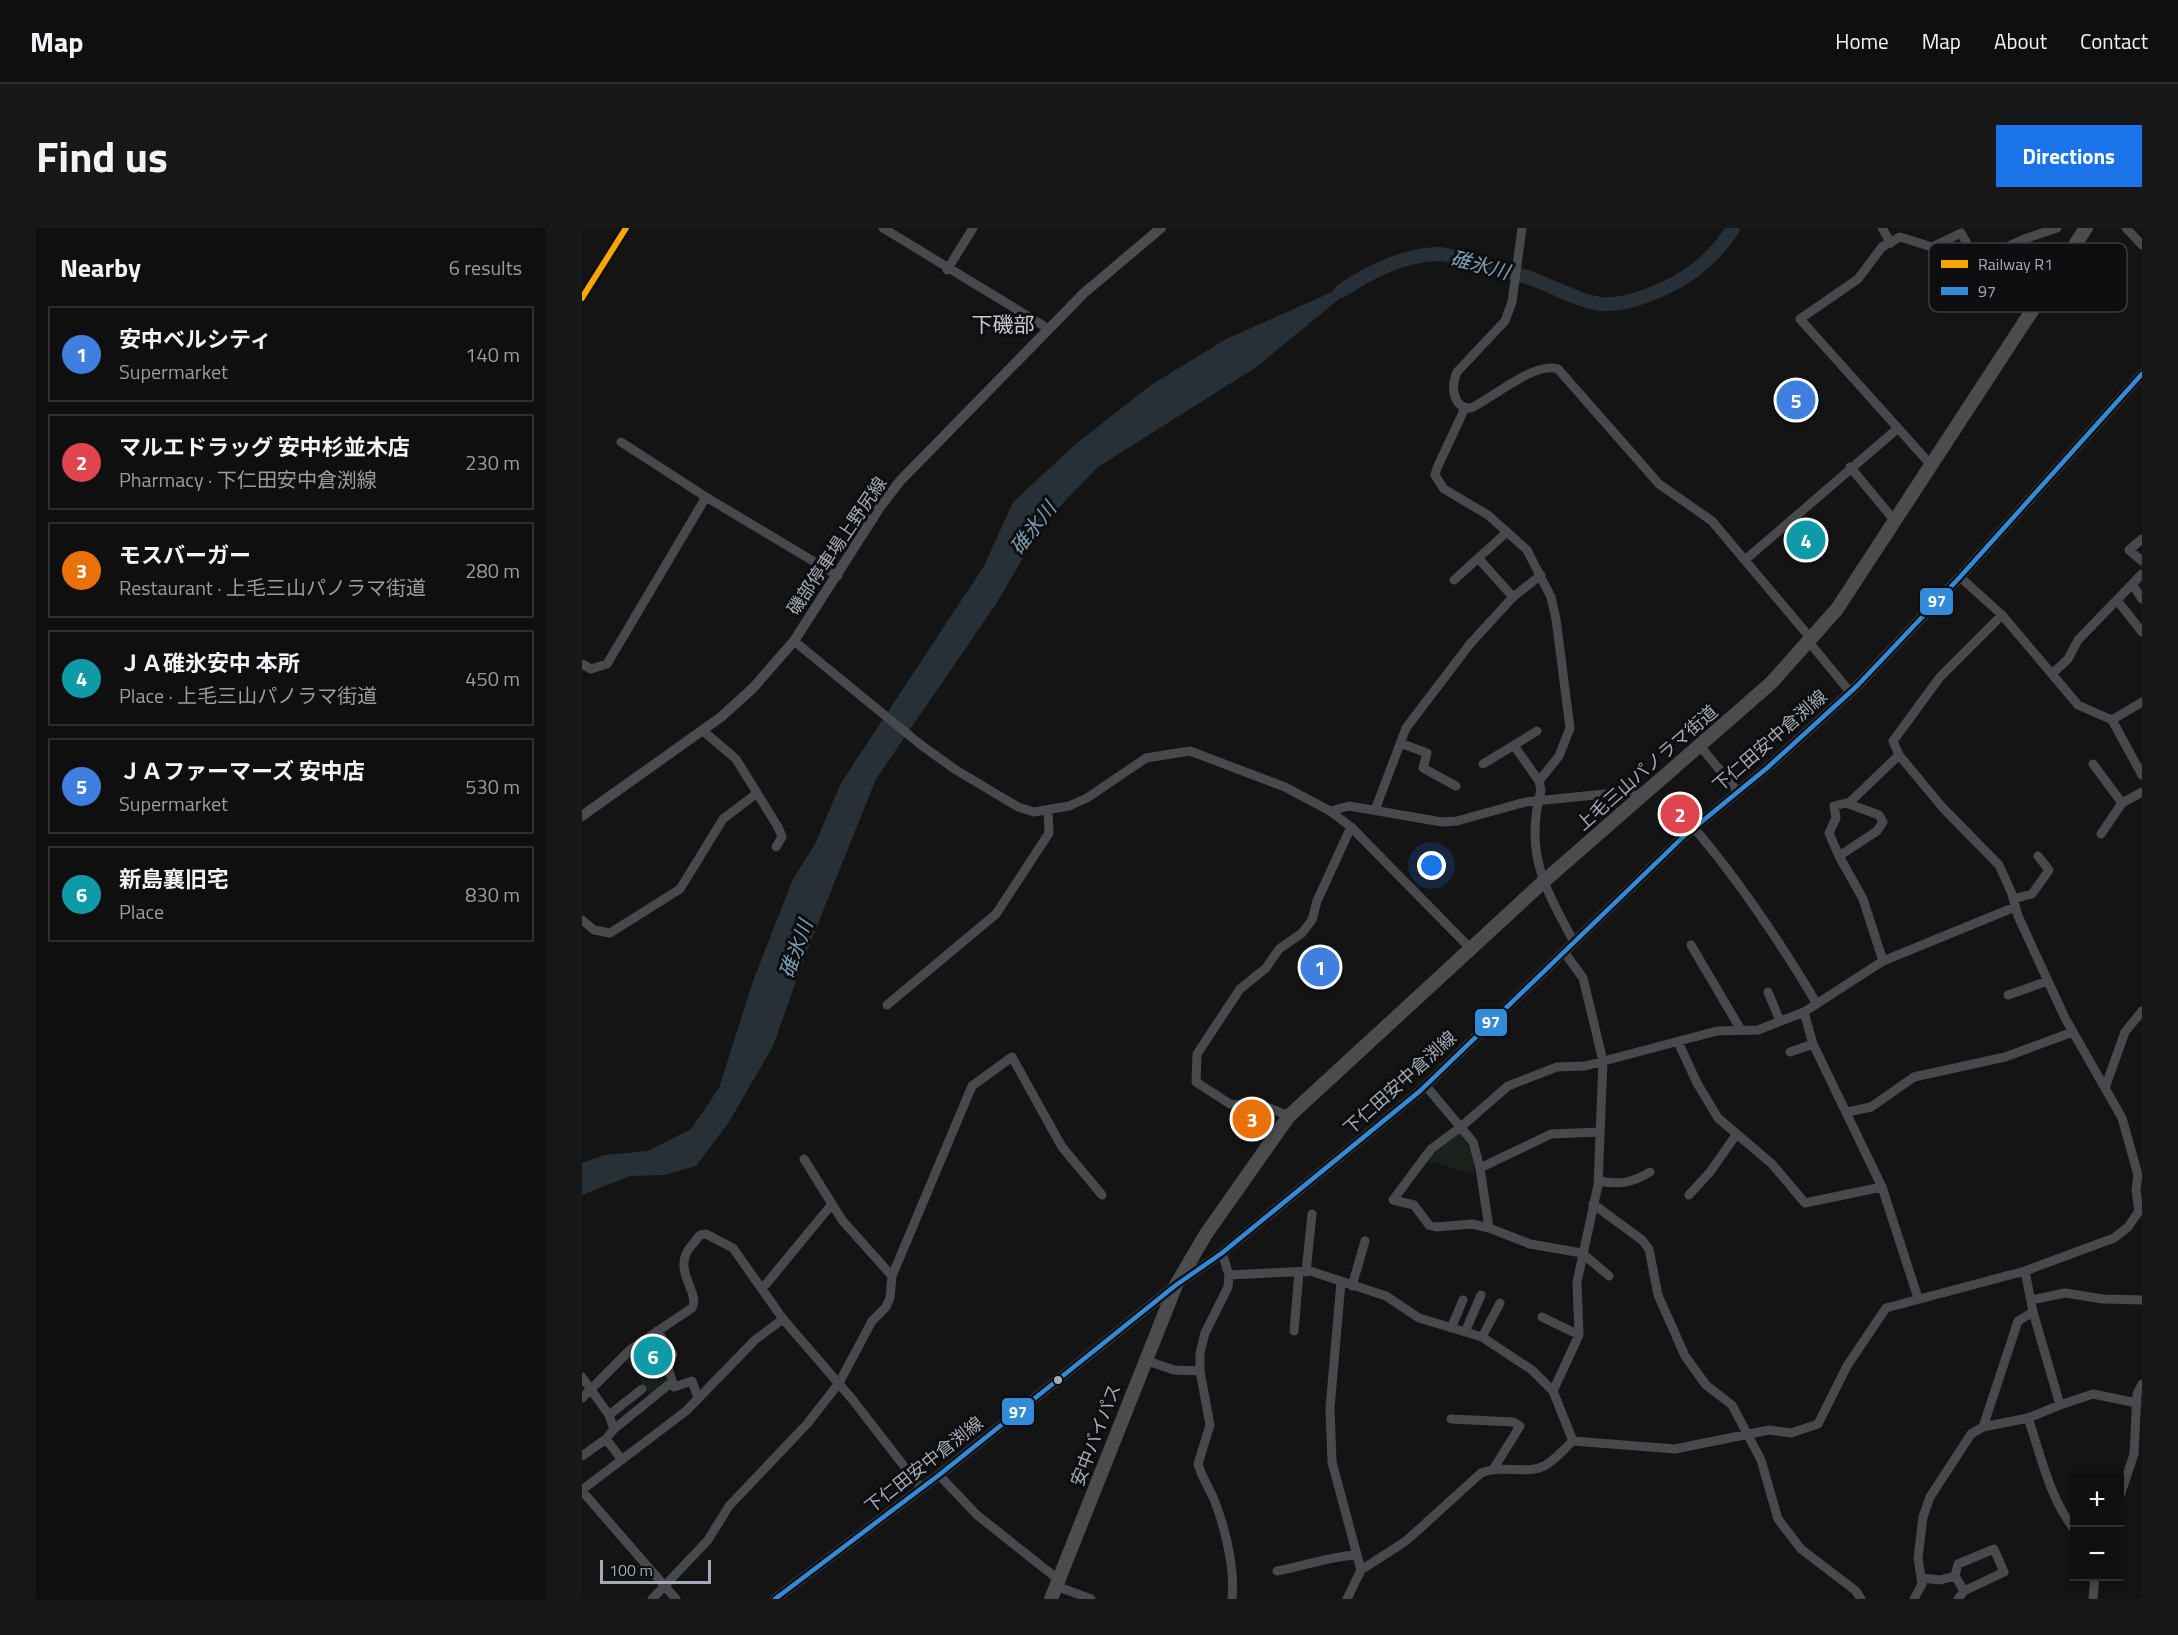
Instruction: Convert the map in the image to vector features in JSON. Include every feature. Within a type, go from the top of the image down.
[{"type":"highway","name":"上毛三山パノラマ街道","points":[[2076,243],[2086,228]]},
{"type":"highway","name":"上毛三山パノラマ街道","points":[[1176,1286],[1223,1208],[1289,1116],[1543,882],[1771,683],[1809,642],[1837,609],[2031,312]]},
{"type":"highway","name":"安中バイパス","points":[[1055,1588],[1176,1286]]},
{"type":"main road","name":"磯部停車場上野尻線","points":[[582,816],[738,704],[794,641],[838,576],[880,507],[900,481],[1084,292],[1161,228]]},
{"type":"main road","name":"下仁田安中倉渕線","points":[[775,1599],[939,1475],[1176,1286],[1222,1253],[1426,1086],[1694,828],[1851,692],[1960,578],[2142,374]]},
{"type":"street","points":[[883,228],[947,270],[1049,329]]},
{"type":"street","points":[[947,270],[973,228]]},
{"type":"street","points":[[1465,408],[1456,398],[1453,381],[1457,372],[1501,328],[1512,302],[1522,228]]},
{"type":"street","points":[[1882,228],[1890,243]]},
{"type":"street","points":[[2015,243],[2057,228]]},
{"type":"street","points":[[2126,228],[2142,245]]},
{"type":"street","points":[[1940,243],[1961,233],[1967,243]]},
{"type":"street","points":[[1929,246],[1905,237],[1882,247],[1858,279],[1800,318],[1931,465]]},
{"type":"street","points":[[1465,408],[1478,405],[1536,369],[1549,366],[1558,369],[1659,484],[1712,521],[1807,634],[1809,642],[1851,692]]},
{"type":"street","points":[[1465,408],[1435,475],[1444,489],[1488,515],[1527,550],[1541,575],[1556,619],[1570,728],[1559,756],[1539,781]]},
{"type":"street","points":[[1745,560],[1850,467],[1897,429]]},
{"type":"street","points":[[621,442],[706,497],[838,576]]},
{"type":"street","points":[[1850,467],[1895,521]]},
{"type":"street","points":[[582,664],[591,669],[607,664],[706,497]]},
{"type":"street","points":[[1454,580],[1507,532]]},
{"type":"street","points":[[2142,539],[2129,550],[2142,561]]},
{"type":"street","points":[[1478,558],[1513,597]]},
{"type":"street","points":[[2052,674],[2068,659],[2078,640],[2142,574]]},
{"type":"street","points":[[1375,810],[1406,728],[1470,644],[1513,597],[1541,575]]},
{"type":"street","points":[[1960,578],[2002,615],[2078,705],[2112,720],[2142,775]]},
{"type":"street","points":[[2132,584],[2142,598]]},
{"type":"street","points":[[2117,600],[2142,632]]},
{"type":"street","points":[[1494,1468],[1529,1470],[1543,1467],[1574,1441],[1675,1449],[1769,1430],[1791,1433],[1818,1424],[1847,1366],[1886,1308],[2025,1271],[2114,1238],[2141,1212],[2136,1190],[2140,1175],[2122,1118],[2073,1032],[2048,981],[1999,865],[1943,808],[1899,755],[1893,741],[1940,676],[2002,615]]},
{"type":"street","points":[[794,641],[921,745],[1002,799],[1034,812],[1069,806],[1087,798],[1146,758],[1190,751],[1285,788],[1330,811],[1351,827],[1470,948]]},
{"type":"street","points":[[2112,720],[2142,702]]},
{"type":"street","points":[[702,730],[736,759],[782,837],[777,847]]},
{"type":"street","points":[[1484,764],[1538,731]]},
{"type":"street","points":[[1400,743],[1427,753],[1423,768],[1456,786]]},
{"type":"street","points":[[1700,746],[1738,792]]},
{"type":"street","points":[[1515,747],[1539,781],[1541,790],[1538,801],[1535,855],[1543,882],[1574,942]]},
{"type":"street","points":[[1883,961],[1863,899],[1829,833],[1836,818],[1834,806],[1846,803],[1899,755]]},
{"type":"street","points":[[2093,764],[2122,803]]},
{"type":"street","points":[[1330,811],[1350,806],[1442,822],[1457,821],[1538,801],[1635,791],[1648,792]]},
{"type":"street","points":[[2101,834],[2122,803],[2142,792]]},
{"type":"street","points":[[582,920],[594,930],[610,933],[675,894],[723,819],[756,794]]},
{"type":"street","points":[[1839,856],[1877,831],[1883,822],[1879,815],[1846,803]]},
{"type":"street","points":[[887,1005],[996,914],[1049,833],[1048,811]]},
{"type":"street","points":[[1289,1116],[1269,1108],[1230,1104],[1196,1082],[1195,1063],[1197,1054],[1240,989],[1266,968],[1279,949],[1302,933],[1312,920],[1317,901],[1351,827]]},
{"type":"street","points":[[1694,828],[1731,871],[1789,957],[1817,1004]]},
{"type":"street","points":[[1609,1276],[1582,1254],[1530,1244],[1490,1228],[1472,1224],[1436,1227],[1423,1219],[1414,1205],[1392,1200],[1431,1149],[1462,1126],[1508,1086],[1557,1066],[1585,1066],[1717,1032],[1758,1030],[1804,1012],[1883,961],[2032,894],[2049,870],[2038,856]]},
{"type":"street","points":[[1691,945],[1741,1030]]},
{"type":"street","points":[[1553,1391],[1579,1335],[1577,1282],[1599,1181],[1603,1060],[1583,978],[1564,952]]},
{"type":"street","points":[[2008,995],[2048,981]]},
{"type":"street","points":[[1768,992],[1780,1021]]},
{"type":"street","points":[[2104,1088],[2125,1032],[2142,1011]]},
{"type":"street","points":[[1804,1012],[1814,1044],[1882,1187],[1918,1298]]},
{"type":"street","points":[[1847,1112],[1871,1107],[1914,1077],[2005,1057],[2073,1032]]},
{"type":"street","points":[[1678,1042],[1697,1083],[1718,1118],[1772,1164],[1806,1203],[1882,1187]]},
{"type":"street","points":[[1790,1052],[1814,1044]]},
{"type":"street","points":[[652,1599],[666,1587],[708,1540],[729,1506],[807,1424],[839,1383],[872,1321],[886,1307],[890,1298],[892,1276],[972,1086],[1012,1057],[1062,1147],[1102,1195]]},
{"type":"street","points":[[1426,1086],[1462,1126],[1477,1151],[1490,1228]]},
{"type":"street","points":[[1480,1168],[1551,1134],[1600,1132]]},
{"type":"street","points":[[1689,1195],[1710,1172],[1736,1135]]},
{"type":"street","points":[[804,1159],[842,1220],[892,1276]]},
{"type":"street","points":[[1599,1181],[1619,1185],[1639,1179],[1650,1172]]},
{"type":"street","points":[[762,1289],[832,1203]]},
{"type":"street","points":[[1593,1204],[1642,1240],[1649,1249],[1658,1295],[1684,1356],[1706,1384],[1732,1405],[1761,1460],[1778,1519],[1801,1549],[1856,1591],[1861,1599]]},
{"type":"street","points":[[1294,1331],[1312,1214]]},
{"type":"street","points":[[582,1398],[631,1349],[694,1305],[683,1271],[686,1255],[700,1234],[706,1234],[733,1248],[783,1320],[839,1383],[921,1488]]},
{"type":"street","points":[[1352,1286],[1365,1240]]},
{"type":"street","points":[[1222,1253],[1229,1275],[1228,1287],[1205,1333],[1200,1353],[1200,1371],[1210,1425],[1198,1464],[1215,1502],[1232,1571],[1232,1599]]},
{"type":"street","points":[[2025,1271],[2033,1312],[2060,1405]]},
{"type":"street","points":[[1229,1275],[1303,1272],[1386,1296],[1419,1318],[1482,1337],[1532,1370],[1553,1391],[1574,1441]]},
{"type":"street","points":[[1341,1282],[1330,1408],[1332,1462],[1360,1570]]},
{"type":"street","points":[[2031,1300],[2065,1293],[2103,1299],[2142,1300]]},
{"type":"street","points":[[1465,1332],[1481,1296]]},
{"type":"street","points":[[1451,1328],[1463,1300]]},
{"type":"street","points":[[1482,1337],[1500,1303]]},
{"type":"street","points":[[1983,1427],[2018,1321],[2033,1312]]},
{"type":"street","points":[[1542,1317],[1579,1335]]},
{"type":"street","points":[[676,1599],[582,1491],[669,1425],[755,1340],[783,1320]]},
{"type":"street","points":[[657,1331],[673,1354],[666,1361],[665,1366],[674,1387],[692,1381],[698,1398]]},
{"type":"street","points":[[1145,1360],[1174,1370],[1200,1371]]},
{"type":"street","points":[[582,1377],[609,1415],[614,1428]]},
{"type":"street","points":[[582,1456],[672,1382]]},
{"type":"street","points":[[2124,1484],[2134,1454],[2137,1403],[2142,1384]]},
{"type":"street","points":[[609,1415],[642,1389]]},
{"type":"street","points":[[1914,1599],[1920,1591],[1922,1578],[1918,1558],[1923,1517],[1930,1497],[1971,1434],[1983,1427],[2028,1418],[2093,1394],[2137,1403]]},
{"type":"street","points":[[2028,1418],[2052,1491],[2064,1515],[2073,1527]]},
{"type":"street","points":[[1347,1599],[1360,1570],[1406,1542],[1469,1483],[1494,1468],[1520,1426],[1513,1422],[1451,1419]]},
{"type":"street","points":[[606,1438],[622,1460]]},
{"type":"street","points":[[939,1475],[977,1515],[1055,1588],[1091,1599]]},
{"type":"street","points":[[1994,1548],[2004,1572],[1961,1595],[1955,1576],[1958,1564],[1994,1548]]},
{"type":"street","points":[[1277,1571],[1309,1565],[1332,1556],[1355,1555]]},
{"type":"street","points":[[1922,1578],[1940,1580],[1955,1576]]},
{"type":"street","points":[[2093,1599],[2095,1581]]},
{"type":"shaded area","points":[[1460,1133],[1472,1153],[1475,1175],[1426,1160],[1432,1150]]},
{"type":"shaded area","points":[[656,1334],[669,1353],[669,1382],[651,1396],[625,1359]]},
{"type":"water","points":[[1366,277],[1255,368],[1098,467],[1042,525],[996,604],[876,779],[805,956],[773,1046],[729,1122],[696,1166],[664,1175],[630,1176],[582,1195],[582,1163],[604,1155],[648,1151],[691,1129],[719,1088],[753,981],[793,879],[815,844],[841,783],[984,566],[1013,502],[1077,443],[1151,385],[1226,339]]},
{"type":"waterway","name":"碓氷川","points":[[1341,291],[1363,277],[1399,261],[1425,255],[1443,254],[1527,277],[1594,303],[1624,303],[1665,288],[1685,277],[1720,247],[1733,228]]},
{"type":"rail line","name":"R1","points":[[582,298],[626,228]]},
{"type":"transit line","name":"97","points":[[775,1599],[939,1475],[1176,1285],[1222,1253],[1420,1091],[1683,837],[1767,768],[1857,686],[1960,577],[2142,374]]},
{"type":"place","name":"ＪＡファーマーズ 安中店","points":[[1796,400]]},
{"type":"place","name":"ＪＡ碓氷安中 本所","points":[[1806,540]]},
{"type":"place","name":"マルエドラッグ 安中杉並木店","points":[[1680,814]]},
{"type":"place","name":"安中ベルシティ","points":[[1320,967]]},
{"type":"place","name":"モスバーガー","points":[[1252,1119]]},
{"type":"place","name":"新島襄旧宅","points":[[653,1356]]},
{"type":"district","name":"下磯部","points":[[1003,325]]}]
